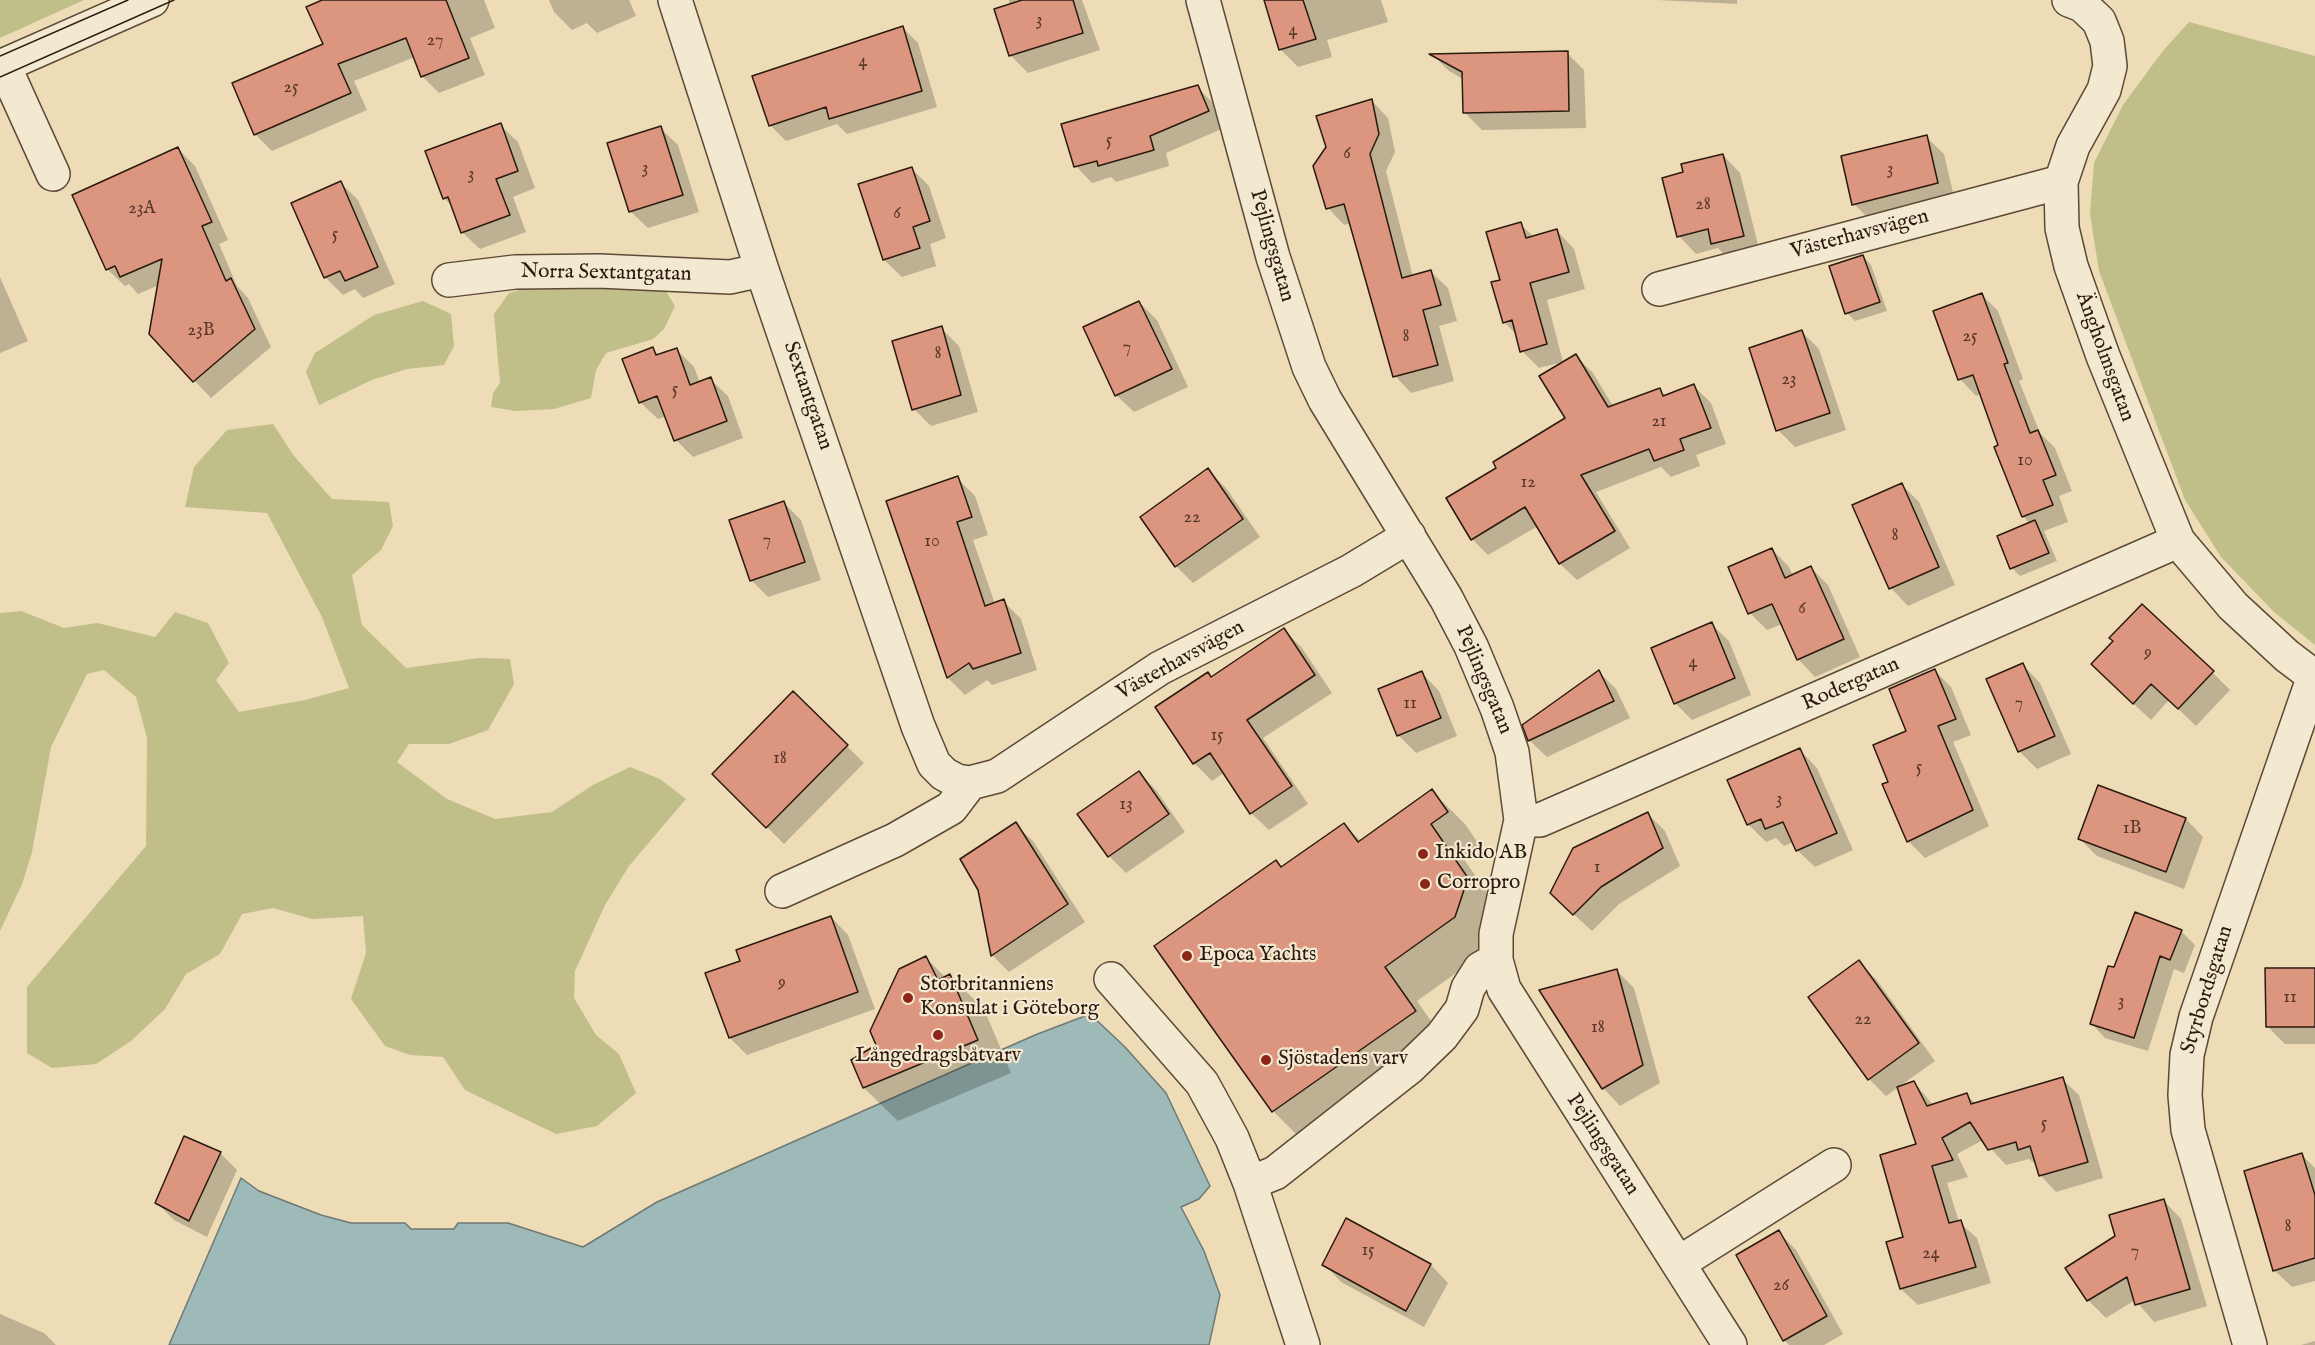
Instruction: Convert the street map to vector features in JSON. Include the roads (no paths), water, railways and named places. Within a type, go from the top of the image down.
[{"type":"street","points":[[53,174],[2,67],[152,0]]},
{"type":"street","name":"Sextantgatan","points":[[675,0],[762,270],[923,741],[934,764],[944,774],[963,782]]},
{"type":"street","name":"Pejlingsgatan","points":[[1203,0],[1295,331],[1325,400],[1446,598],[1471,646],[1497,708],[1512,752],[1521,820],[1513,868],[1501,907],[1496,960],[1504,989],[1593,1133],[1730,1345]]},
{"type":"street","name":"Ängholmsgatan","points":[[2069,0],[2082,5],[2099,21],[2107,41],[2110,66],[2104,90],[2073,146],[2061,182],[2062,228],[2071,266],[2103,356],[2178,541],[2233,606],[2287,656],[2314,676]]},
{"type":"street","name":"Västerhavsvägen","points":[[1659,289],[2061,182]]},
{"type":"street","name":"Norra Sextantgatan","points":[[449,280],[527,272],[599,271],[730,277],[762,270]]},
{"type":"street","name":"Västerhavsvägen","points":[[963,782],[998,776],[1160,668],[1351,571],[1409,536]]},
{"type":"street","name":"Rodergatan","points":[[1521,820],[1540,820],[2178,541]]},
{"type":"street","name":"Styrbordsgatan","points":[[2250,1345],[2188,1130],[2185,1095],[2187,1055],[2196,1017],[2314,676]]},
{"type":"street","points":[[782,891],[895,840],[951,808],[963,782]]},
{"type":"street","points":[[1250,1183],[1275,1173],[1410,1066],[1442,1036],[1461,1009],[1468,988],[1480,969],[1496,960]]},
{"type":"street","points":[[1111,979],[1202,1083],[1232,1138],[1250,1183],[1303,1345]]},
{"type":"street","points":[[1679,1263],[1834,1165]]},
{"type":"water","points":[[1090,1014],[1125,1047],[1166,1093],[1210,1186],[1199,1199],[1181,1207],[1204,1251],[1220,1295],[1209,1345],[169,1345],[241,1178],[259,1191],[321,1215],[351,1223],[405,1223],[411,1229],[454,1229],[458,1223],[508,1223],[583,1247],[657,1202],[1035,1035]]},
{"type":"tram line","points":[[0,56],[128,0]]},
{"type":"tram line","points":[[0,77],[174,0]]},
{"type":"place","name":"Inkido AB","points":[[1423,854]]},
{"type":"place","name":"Corropro","points":[[1425,884]]},
{"type":"place","name":"Epoca Yachts","points":[[1187,956]]},
{"type":"place","name":"Storbritanniens Konsulat i Göteborg","points":[[908,998]]},
{"type":"place","name":"Långedragsbåtvarv","points":[[938,1035]]},
{"type":"place","name":"Sjöstadens varv","points":[[1266,1060]]}]
